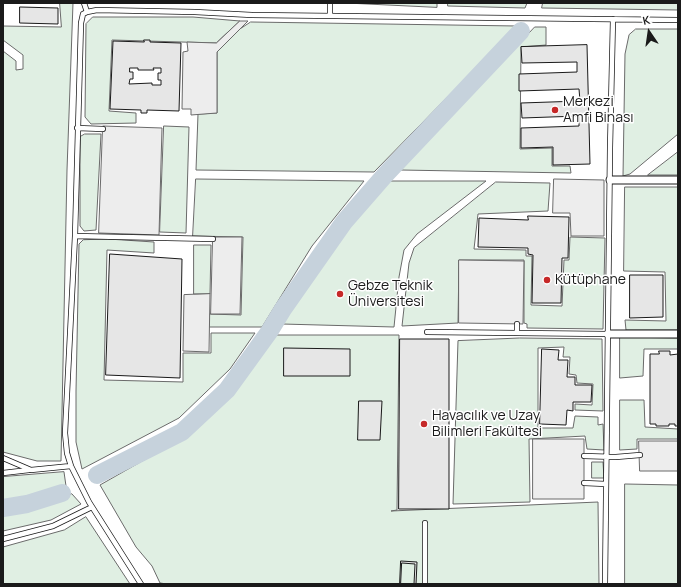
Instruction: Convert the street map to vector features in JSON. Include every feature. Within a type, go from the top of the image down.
[{"type":"street","points":[[610,180],[678,180]]},
{"type":"street","points":[[608,334],[678,334]]},
{"type":"lane","points":[[84,3],[87,12]]},
{"type":"lane","points":[[330,3],[330,15]]},
{"type":"lane","points":[[141,584],[92,507],[71,466],[67,453],[65,434],[75,236],[81,24],[83,14],[97,10],[252,15],[678,20]]},
{"type":"lane","points":[[605,584],[613,19]]},
{"type":"lane","points":[[78,128],[103,129]]},
{"type":"lane","points":[[75,236],[213,239]]},
{"type":"lane","points":[[517,324],[517,332]]},
{"type":"lane","points":[[427,332],[608,334]]},
{"type":"lane","points":[[584,456],[616,457],[640,455]]},
{"type":"lane","points":[[3,458],[31,470]]},
{"type":"lane","points":[[3,473],[71,466]]},
{"type":"lane","points":[[584,483],[606,484]]},
{"type":"lane","points":[[3,539],[53,526],[92,507]]},
{"type":"lane","points":[[425,523],[425,584]]},
{"type":"green space","points":[[60,3],[73,3],[67,170],[61,461],[37,461],[3,452],[3,51],[16,61],[16,70],[23,69],[23,55],[3,40],[3,26],[61,27]]},
{"type":"green space","points":[[347,3],[437,3],[437,7]]},
{"type":"green space","points":[[448,3],[527,3],[525,8],[448,6]]},
{"type":"green space","points":[[543,3],[678,3],[678,10],[542,8]]},
{"type":"green space","points":[[93,17],[193,17],[240,21],[216,43],[112,40],[109,111],[136,113],[136,123],[91,124],[85,117],[86,24]]},
{"type":"green space","points":[[251,22],[517,26],[374,172],[196,170],[198,114],[217,113],[217,52],[240,29]]},
{"type":"green space","points":[[535,27],[546,27],[546,45],[521,47],[520,149],[552,148],[552,166],[570,166],[571,173],[400,170]]},
{"type":"green space","points":[[636,29],[678,29],[678,134],[630,174],[623,176],[625,54],[629,35]]},
{"type":"green space","points":[[164,126],[189,127],[186,233],[160,232]]},
{"type":"green space","points":[[85,134],[101,134],[96,230],[84,231],[80,226],[80,137]]},
{"type":"green space","points":[[678,152],[678,175],[648,175]]},
{"type":"green space","points":[[196,179],[364,181],[312,246],[262,327],[209,327],[209,314],[241,315],[243,237],[193,236]]},
{"type":"green space","points":[[386,181],[486,181],[417,234],[404,250],[399,277],[394,327],[282,324],[348,226]]},
{"type":"green space","points":[[496,182],[550,183],[548,211],[478,214],[474,249],[526,250],[526,256],[532,256],[531,305],[562,306],[564,260],[569,260],[570,237],[605,238],[603,329],[527,328],[527,324],[524,323],[524,260],[459,260],[458,323],[402,326],[409,263],[414,248]]},
{"type":"green space","points":[[625,187],[678,187],[678,330],[626,330],[625,320],[666,321],[665,272],[624,271]]},
{"type":"green space","points":[[108,239],[154,242],[154,253],[107,250],[104,380],[183,382],[183,353],[211,353],[211,333],[255,333],[230,369],[179,418],[82,469],[76,442],[79,244],[83,240]]},
{"type":"green space","points":[[194,245],[211,245],[210,294],[194,294]]},
{"type":"green space","points":[[274,335],[399,335],[397,510],[391,511],[598,502],[599,584],[160,583],[152,566],[136,547],[100,485],[188,435],[234,388]]},
{"type":"green space","points":[[620,337],[678,338],[678,349],[644,349],[643,376],[620,378]]},
{"type":"green space","points":[[520,338],[602,339],[603,411],[575,410],[575,404],[592,405],[593,384],[577,383],[576,375],[569,374],[570,357],[563,357],[564,347],[538,348],[538,428],[573,428],[575,416],[598,417],[598,425],[603,424],[604,450],[587,449],[585,436],[529,439],[530,502],[453,504],[458,341]]},
{"type":"green space","points":[[620,400],[644,400],[645,427],[678,429],[678,439],[637,439],[637,449],[620,450]]},
{"type":"green space","points":[[592,462],[603,462],[604,478],[592,478]]},
{"type":"green space","points":[[64,472],[66,486],[27,499],[3,502],[3,477]]},
{"type":"green space","points":[[625,484],[678,485],[678,584],[625,584]]},
{"type":"green space","points":[[72,494],[81,504],[51,520],[3,531],[3,511],[49,504]]},
{"type":"green space","points":[[86,517],[130,584],[3,584],[3,547],[64,530]]},
{"type":"shaded area","points":[[240,21],[248,21],[217,52],[217,113],[191,115],[191,109],[182,109],[183,52],[188,51],[187,42],[216,43]]},
{"type":"shaded area","points":[[103,126],[162,128],[159,235],[99,233]]},
{"type":"shaded area","points":[[554,179],[604,180],[604,236],[571,236],[570,213],[553,213]]},
{"type":"shaded area","points":[[213,237],[242,237],[240,314],[211,314]]},
{"type":"shaded area","points":[[459,260],[524,261],[523,324],[459,323]]},
{"type":"shaded area","points":[[210,294],[209,352],[183,351],[184,295]]},
{"type":"shaded area","points":[[533,439],[584,439],[584,499],[533,499]]},
{"type":"shaded area","points":[[639,441],[678,441],[678,471],[640,471]]},
{"type":"building","points":[[20,7],[58,8],[58,24],[20,23]]},
{"type":"building","points":[[144,40],[150,40],[150,42],[181,43],[179,111],[147,110],[147,113],[141,113],[141,110],[110,109],[113,41],[144,42]],"holes":[[[130,68],[138,68],[138,70],[154,70],[153,68],[161,68],[161,73],[158,73],[158,80],[161,80],[161,85],[152,85],[152,83],[129,84],[130,79],[133,79],[133,72],[130,72]]]},
{"type":"building","name":"Merkezi Amfi Binası","points":[[587,45],[590,164],[553,165],[553,147],[521,148],[521,128],[579,126],[579,116],[522,118],[521,103],[580,101],[579,89],[519,91],[519,74],[577,72],[577,62],[522,63],[521,47]]},
{"type":"building","name":"Kütüphane","points":[[528,216],[569,217],[568,258],[562,258],[561,303],[532,303],[533,255],[528,254],[528,248],[478,247],[479,218],[528,220]]},
{"type":"building","points":[[110,254],[182,259],[180,378],[106,375]]},
{"type":"building","points":[[630,275],[663,275],[663,317],[630,318]]},
{"type":"building","name":"Havacılık ve Uzay Bilimleri Fakültesi","points":[[400,339],[449,339],[449,509],[399,509]]},
{"type":"building","points":[[284,348],[350,349],[350,376],[284,376]]},
{"type":"building","points":[[542,349],[559,350],[558,360],[568,360],[567,377],[575,377],[575,385],[592,385],[591,402],[573,402],[573,411],[567,410],[566,425],[540,424]]},
{"type":"building","points":[[659,351],[670,351],[670,355],[678,354],[678,426],[675,426],[675,424],[669,424],[669,426],[656,426],[656,424],[650,424],[650,354],[659,354]]},
{"type":"building","points":[[359,401],[382,401],[380,440],[358,440]]},
{"type":"building","points":[[401,561],[417,562],[416,584],[400,584]]},
{"type":"building","points":[[402,563],[415,564],[414,584],[401,584]]},
{"type":"waterway","points":[[97,475],[182,432],[227,390],[269,332],[283,309],[344,222],[385,175],[521,31]]},
{"type":"waterway","points":[[3,508],[27,504],[62,493]]},
{"type":"place","name":"Merkezi Amfi Binası","points":[[555,110]]},
{"type":"place","name":"Kütüphane","points":[[547,280]]},
{"type":"place","name":"Gebze Teknik Üniversitesi","points":[[340,294]]},
{"type":"place","name":"Havacılık ve Uzay Bilimleri Fakültesi","points":[[424,424]]}]
